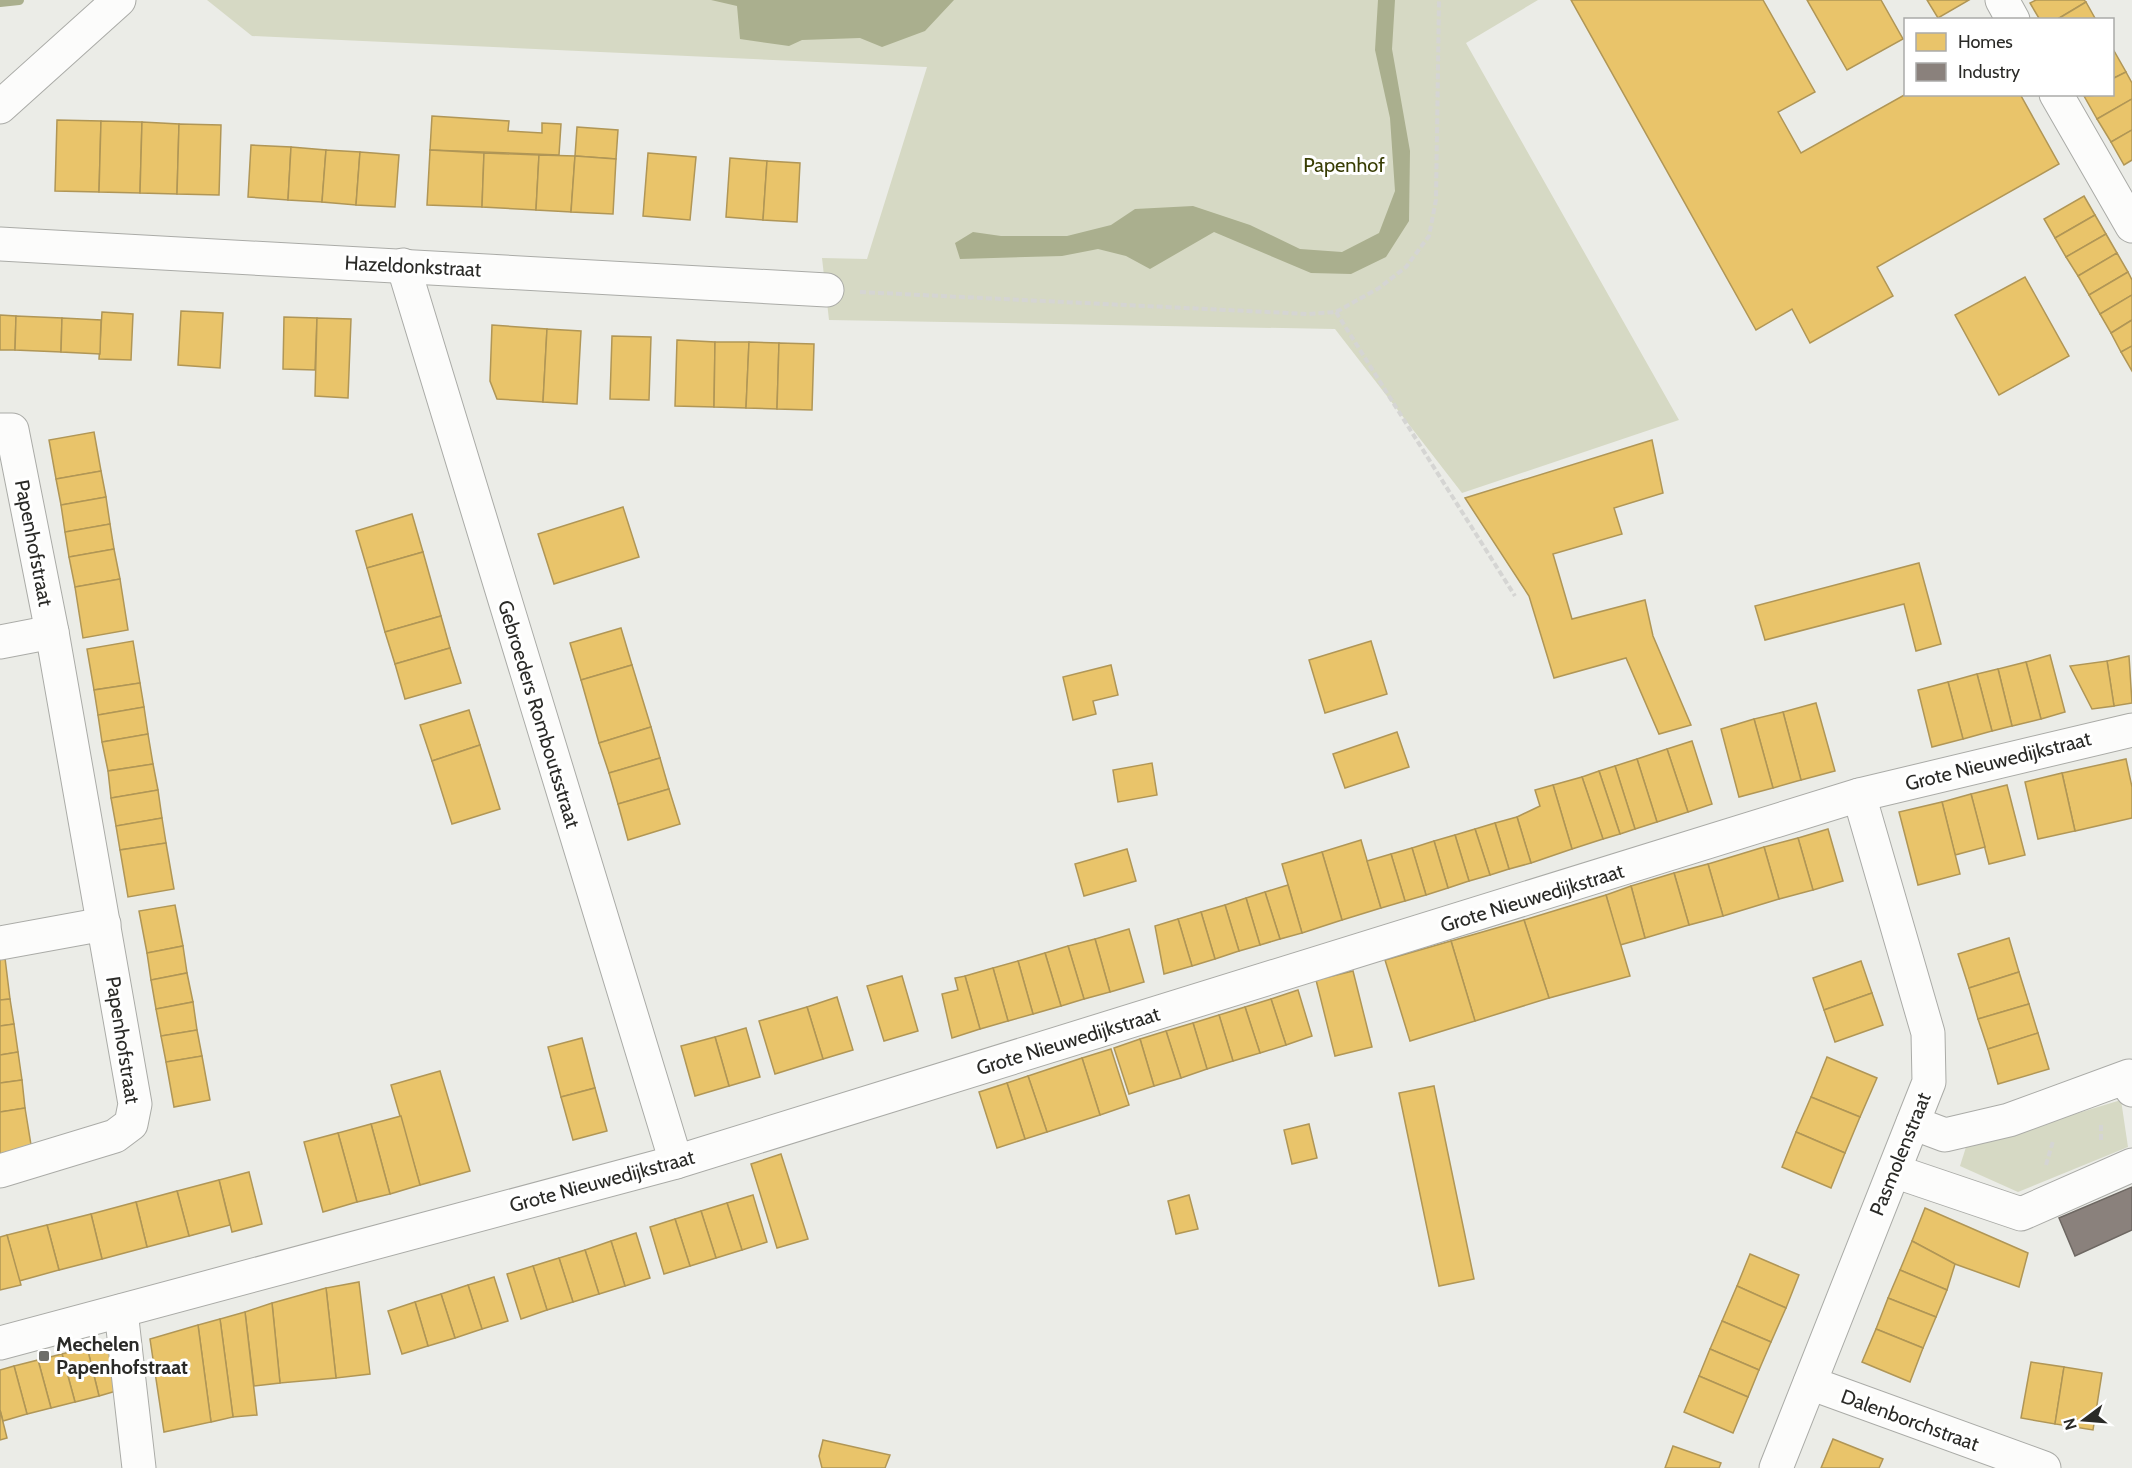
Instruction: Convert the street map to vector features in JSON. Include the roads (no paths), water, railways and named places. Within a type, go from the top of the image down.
[{"type":"street","points":[[0,107],[119,0]]},
{"type":"street","points":[[2002,0],[2012,18]]},
{"type":"street","points":[[2057,96],[2132,226]]},
{"type":"street","name":"Hazeldonkstraat","points":[[0,244],[826,290]]},
{"type":"street","name":"Gebroeders Romboutsstraat","points":[[403,265],[676,1162]]},
{"type":"street","name":"Papenhofstraat","points":[[0,430],[12,430],[52,632],[135,1104],[131,1124],[115,1136],[0,1171]]},
{"type":"street","name":"Papenhofstraat","points":[[0,642],[52,632]]},
{"type":"street","name":"Grote Nieuwedijkstraat","points":[[0,1343],[676,1162],[1860,795],[2132,730]]},
{"type":"street","name":"Pasmolenstraat","points":[[1776,1468],[1929,1082],[1928,1033],[1860,795]]},
{"type":"street","points":[[0,943],[104,924]]},
{"type":"street","points":[[1913,1123],[1945,1136],[2009,1120],[2065,1100],[2117,1088]]},
{"type":"street","points":[[1894,1170],[2021,1214],[2132,1165]]},
{"type":"street","points":[[121,1311],[139,1468]]},
{"type":"street","name":"Dalenborchstraat","points":[[1810,1383],[2044,1468]]},
{"type":"waterway","points":[[0,2],[19,0]]},
{"type":"place","name":"Mechelen Papenhofstraat","points":[[44,1356]]},
{"type":"park label","name":"Papenhof","points":[[1344,165]]}]
